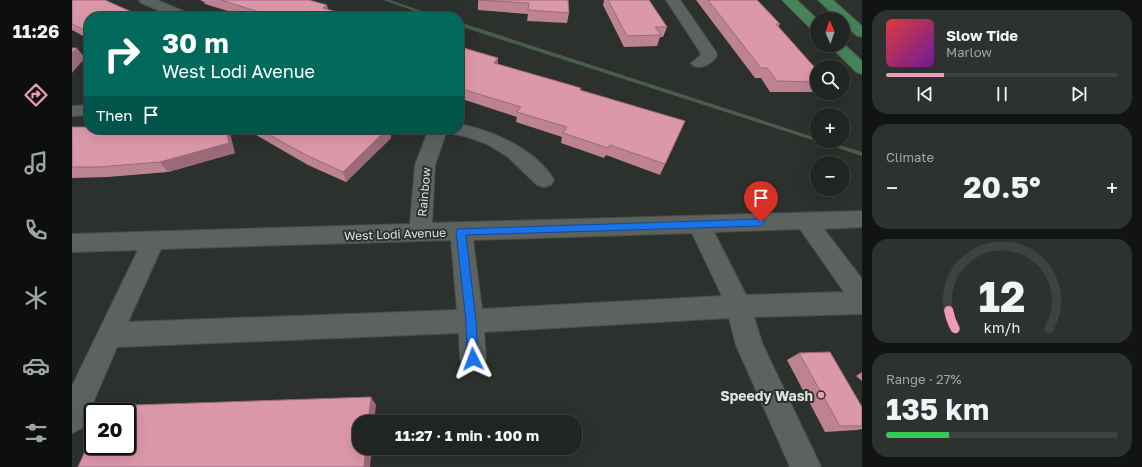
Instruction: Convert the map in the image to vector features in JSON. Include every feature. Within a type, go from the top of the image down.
[{"type":"main road","points":[[789,0],[810,20]]},
{"type":"main road","points":[[825,0],[862,33]]},
{"type":"main road","points":[[844,52],[862,69]]},
{"type":"street","points":[[146,0],[174,12]]},
{"type":"street","points":[[673,0],[708,52],[709,56],[699,63]]},
{"type":"street","points":[[72,111],[84,110]]},
{"type":"street","points":[[464,130],[470,131],[507,146],[527,162],[544,180]]},
{"type":"street","name":"Rainbow","points":[[420,233],[425,165],[436,134]]},
{"type":"street","name":"West Lodi Avenue","points":[[72,243],[862,219]]},
{"type":"street","points":[[806,221],[862,298]]},
{"type":"street","points":[[699,224],[739,306],[749,345],[806,467]]},
{"type":"street","points":[[461,232],[471,321],[473,359]]},
{"type":"street","points":[[72,418],[109,335],[154,241]]},
{"type":"street","points":[[109,335],[471,321],[739,306],[862,303]]},
{"type":"building","points":[[72,0],[105,0],[132,12],[84,12],[84,30],[72,24]]},
{"type":"building","points":[[221,0],[309,0],[327,5],[323,8],[337,12],[259,12]]},
{"type":"building","points":[[478,0],[568,0],[569,13],[528,10],[529,3]]},
{"type":"building","points":[[608,0],[649,0],[667,27],[655,27],[661,35],[627,36]]},
{"type":"building","points":[[708,0],[757,0],[780,24],[776,24],[810,62],[810,82],[777,81],[767,68],[761,68]]},
{"type":"building","points":[[72,48],[77,48],[72,53]]},
{"type":"building","points":[[464,48],[498,58],[494,63],[581,88],[580,90],[685,121],[665,164],[610,145],[608,148],[563,133],[567,127],[517,112],[521,107],[464,90]]},
{"type":"building","points":[[72,127],[84,127],[84,134],[227,134],[229,143],[160,162],[99,167],[72,167]]},
{"type":"building","points":[[268,134],[382,134],[343,172],[304,154]]},
{"type":"building","points":[[830,352],[862,407],[862,426],[840,426],[799,353]]},
{"type":"building","points":[[371,397],[369,415],[352,415],[352,455],[365,455],[364,467],[78,467],[84,453],[84,455],[136,455],[136,405]]},
{"type":"waterway","points":[[385,0],[422,12]]},
{"type":"waterway","points":[[464,26],[810,138]]},
{"type":"waterway","points":[[843,148],[862,154]]},
{"type":"place","name":"Speedy Wash","points":[[821,395]]},
{"type":"route","points":[[473,359],[471,321],[461,232],[761,222]]}]
